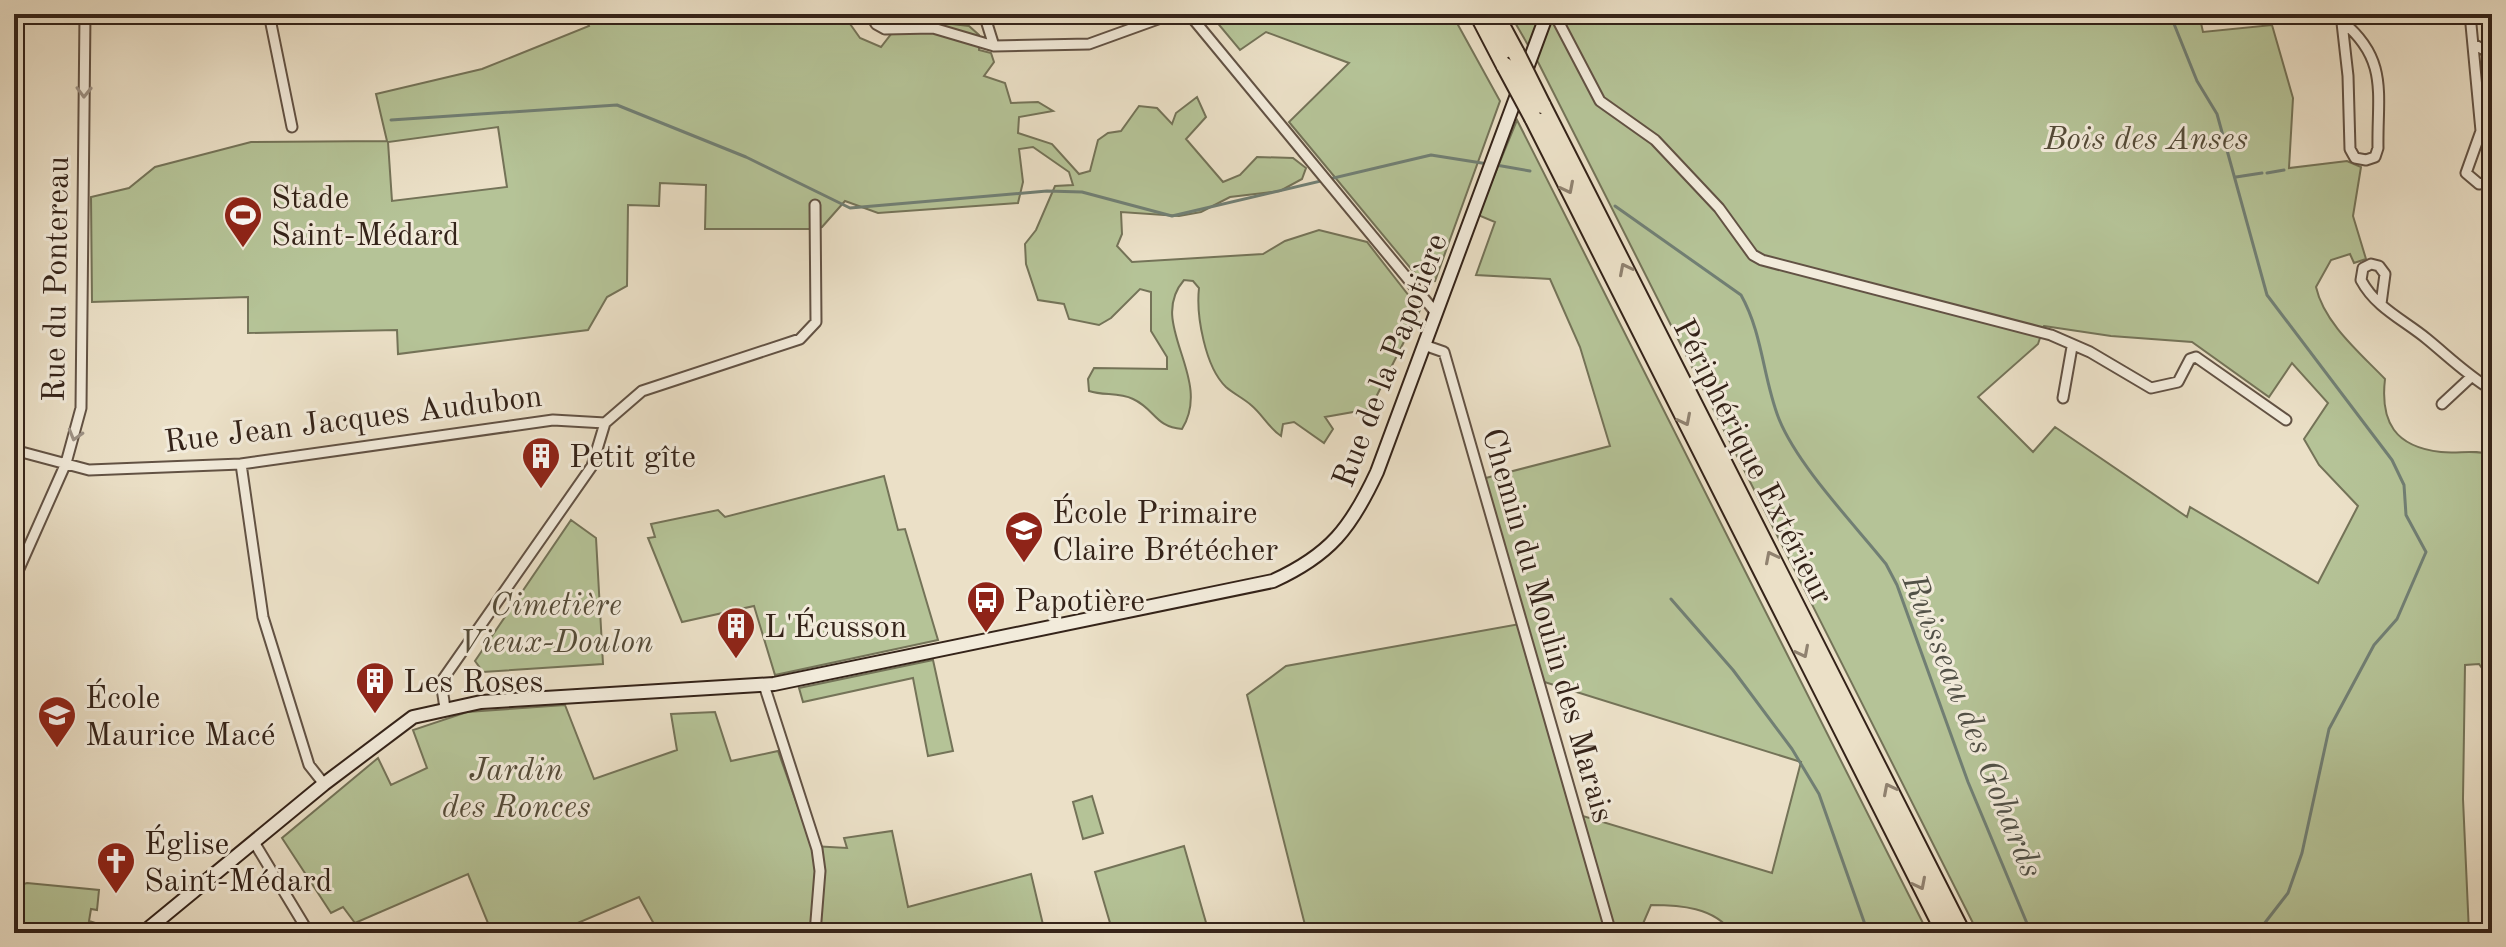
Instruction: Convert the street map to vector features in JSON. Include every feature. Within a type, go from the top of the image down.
[{"type":"highway","points":[[1478,14],[1510,60],[1537,112],[1945,933]]},
{"type":"highway","points":[[1495,14],[1510,60]]},
{"type":"highway","name":"Périphérique Extérieur","points":[[1537,112],[1962,933]]},
{"type":"street","name":"Rue du Pontereau","points":[[14,580],[66,463],[81,408],[85,14]]},
{"type":"street","points":[[269,14],[292,127]]},
{"type":"street","points":[[870,14],[876,24],[885,29],[933,28],[994,46],[1089,44],[1172,14]]},
{"type":"street","points":[[984,14],[994,46]]},
{"type":"street","points":[[1189,14],[1436,313]]},
{"type":"street","points":[[1549,14],[1557,19],[1600,101],[1655,140],[1719,208],[1753,255],[1780,266],[2051,335],[2072,347],[2090,352],[2151,388],[2178,382],[2190,359],[2196,357],[2286,420]]},
{"type":"street","name":"Rue de la Papotière","points":[[143,933],[324,784],[413,717],[481,702],[764,685],[1105,618],[1273,581],[1296,571],[1336,542],[1364,500],[1549,14]]},
{"type":"street","points":[[2470,14],[2481,131],[2466,173],[2479,184],[2492,182]]},
{"type":"street","points":[[2342,18],[2362,39],[2377,68],[2378,148],[2375,157],[2366,160],[2355,158],[2350,149],[2342,18]]},
{"type":"street","points":[[2473,44],[2492,54]]},
{"type":"street","points":[[445,708],[441,682],[592,466],[605,423],[642,391],[800,339],[811,331],[817,312],[815,205]]},
{"type":"street","points":[[2381,304],[2471,377],[2492,390]]},
{"type":"street","name":"Chemin du Moulin des Marais","points":[[1424,345],[1444,352],[1611,933]]},
{"type":"street","points":[[2063,398],[2072,347]]},
{"type":"street","points":[[2442,404],[2471,377]]},
{"type":"street","name":"Rue Jean Jacques Audubon","points":[[14,450],[89,470],[241,464],[553,420],[605,423]]},
{"type":"street","points":[[241,464],[263,617],[309,765],[324,784]]},
{"type":"street","points":[[764,685],[817,849],[820,871],[815,933]]},
{"type":"street","points":[[254,842],[309,933]]},
{"type":"green space","points":[[584,14],[843,14],[860,38],[881,47],[898,25],[899,14],[921,14],[927,21],[969,26],[979,35],[979,50],[991,53],[994,62],[984,76],[1005,83],[1011,103],[1038,102],[1053,111],[1019,117],[1018,133],[1052,144],[1079,174],[1090,171],[1098,140],[1108,133],[1121,131],[1139,106],[1157,108],[1172,124],[1176,113],[1197,97],[1206,117],[1186,139],[1223,182],[1240,175],[1257,157],[1293,158],[1306,168],[1302,179],[1280,191],[1230,197],[1201,212],[1179,216],[1121,212],[1122,234],[1117,246],[1132,262],[1263,254],[1285,241],[1319,230],[1367,242],[1420,310],[1370,409],[1325,417],[1333,429],[1324,443],[1294,422],[1283,424],[1281,436],[1251,405],[1226,387],[1207,354],[1199,312],[1199,288],[1193,281],[1184,280],[1174,297],[1172,315],[1187,371],[1190,409],[1182,429],[1173,428],[1133,399],[1089,391],[1088,379],[1094,368],[1167,369],[1167,357],[1151,331],[1151,292],[1140,289],[1111,318],[1099,325],[1069,319],[1064,304],[1038,300],[1026,264],[1025,244],[1036,230],[1055,186],[1073,185],[1069,172],[1033,147],[1019,149],[1023,182],[1018,203],[878,213],[845,201],[822,227],[814,229],[705,229],[706,185],[660,183],[659,206],[628,205],[627,286],[607,297],[588,330],[398,354],[397,330],[248,333],[248,297],[92,302],[91,197],[129,188],[155,167],[251,142],[387,141],[376,94],[482,69],[589,26]],"holes":[[[498,127],[507,187],[392,201],[388,142]]]},
{"type":"green space","points":[[1210,14],[1452,14],[1500,101],[1435,281],[1422,282],[1289,122],[1349,63],[1266,32],[1240,50]]},
{"type":"green space","name":"Bois des Anses","points":[[1510,14],[2199,14],[2203,32],[2272,25],[2293,98],[2289,168],[2347,161],[2361,167],[2353,216],[2366,259],[2354,263],[2350,254],[2331,260],[2316,287],[2320,300],[2344,337],[2385,379],[2388,420],[2402,438],[2425,449],[2492,455],[2492,682],[2479,664],[2465,665],[2463,799],[2469,933],[1978,933],[1539,64]],"holes":[[[2044,326],[2111,336],[2192,342],[2269,397],[2292,363],[2328,403],[2304,439],[2319,465],[2358,506],[2318,583],[2190,507],[2187,517],[2055,427],[2033,452],[1978,397],[2038,344]]]},
{"type":"green space","points":[[1517,120],[1928,933],[1732,933],[1716,918],[1696,909],[1651,905],[1639,933],[1307,933],[1247,695],[1286,666],[1520,624],[1478,480],[1610,446],[1580,347],[1550,279],[1476,275],[1495,222],[1478,215]],"holes":[[[1538,680],[1801,762],[1772,873],[1576,814]]]},
{"type":"green space","points":[[884,476],[898,530],[905,529],[938,640],[775,675],[754,606],[682,622],[648,538],[655,537],[651,524],[718,510],[725,517]]},
{"type":"green space","name":"Cimetière Vieux-Doulon","points":[[571,520],[596,538],[603,664],[483,672],[475,661]]},
{"type":"green space","points":[[933,660],[953,751],[928,756],[913,678],[803,702],[799,688]]},
{"type":"green space","name":"Jardin des Ronces","points":[[565,705],[594,779],[677,750],[671,714],[715,712],[731,761],[778,751],[812,846],[847,848],[844,838],[892,831],[908,907],[1031,874],[1045,933],[659,933],[639,897],[554,933],[492,933],[468,874],[355,923],[343,907],[331,913],[282,838],[378,758],[391,785],[427,768],[413,730],[467,712]]},
{"type":"green space","points":[[1092,796],[1103,833],[1083,839],[1073,802]]},
{"type":"green space","points":[[1184,846],[1209,933],[1113,933],[1095,872]]},
{"type":"green space","points":[[27,883],[99,890],[97,910],[91,909],[89,921],[99,924],[93,928],[97,933],[14,933],[14,887]]},
{"type":"waterway","points":[[2170,14],[2197,81],[2217,114],[2267,295],[2392,460],[2404,485],[2406,515],[2426,552],[2397,619],[2374,645],[2329,729],[2302,853],[2288,893],[2257,933]]},
{"type":"waterway","name":"Ruisseau des Gohards","points":[[391,120],[617,105],[746,157],[850,208],[1047,191],[1082,192],[1172,216],[1431,155],[1488,164]]},
{"type":"waterway","name":"Ruisseau des Gohards","points":[[1496,165],[1530,171]]},
{"type":"waterway","points":[[2267,173],[2284,170]]},
{"type":"waterway","points":[[2236,177],[2262,173]]},
{"type":"waterway","name":"Ruisseau des Gohards","points":[[1615,206],[1741,295],[1754,325],[1774,404],[1788,437],[1813,475],[1886,564],[1897,585],[1968,782],[2031,933]]},
{"type":"waterway","points":[[1671,599],[1733,670],[1792,749],[1819,794],[1868,933]]},
{"type":"place","name":"Stade Saint-Médard","points":[[243,249]]},
{"type":"place","name":"Petit gîte","points":[[541,490]]},
{"type":"place","name":"École Primaire Claire Brétécher","points":[[1024,564]]},
{"type":"place","name":"Papotière","points":[[986,634]]},
{"type":"place","name":"L'Écusson","points":[[736,660]]},
{"type":"place","name":"Les Roses","points":[[375,715]]},
{"type":"place","name":"École Maurice Macé","points":[[57,749]]},
{"type":"place","name":"Église Saint-Médard","points":[[116,895]]}]
